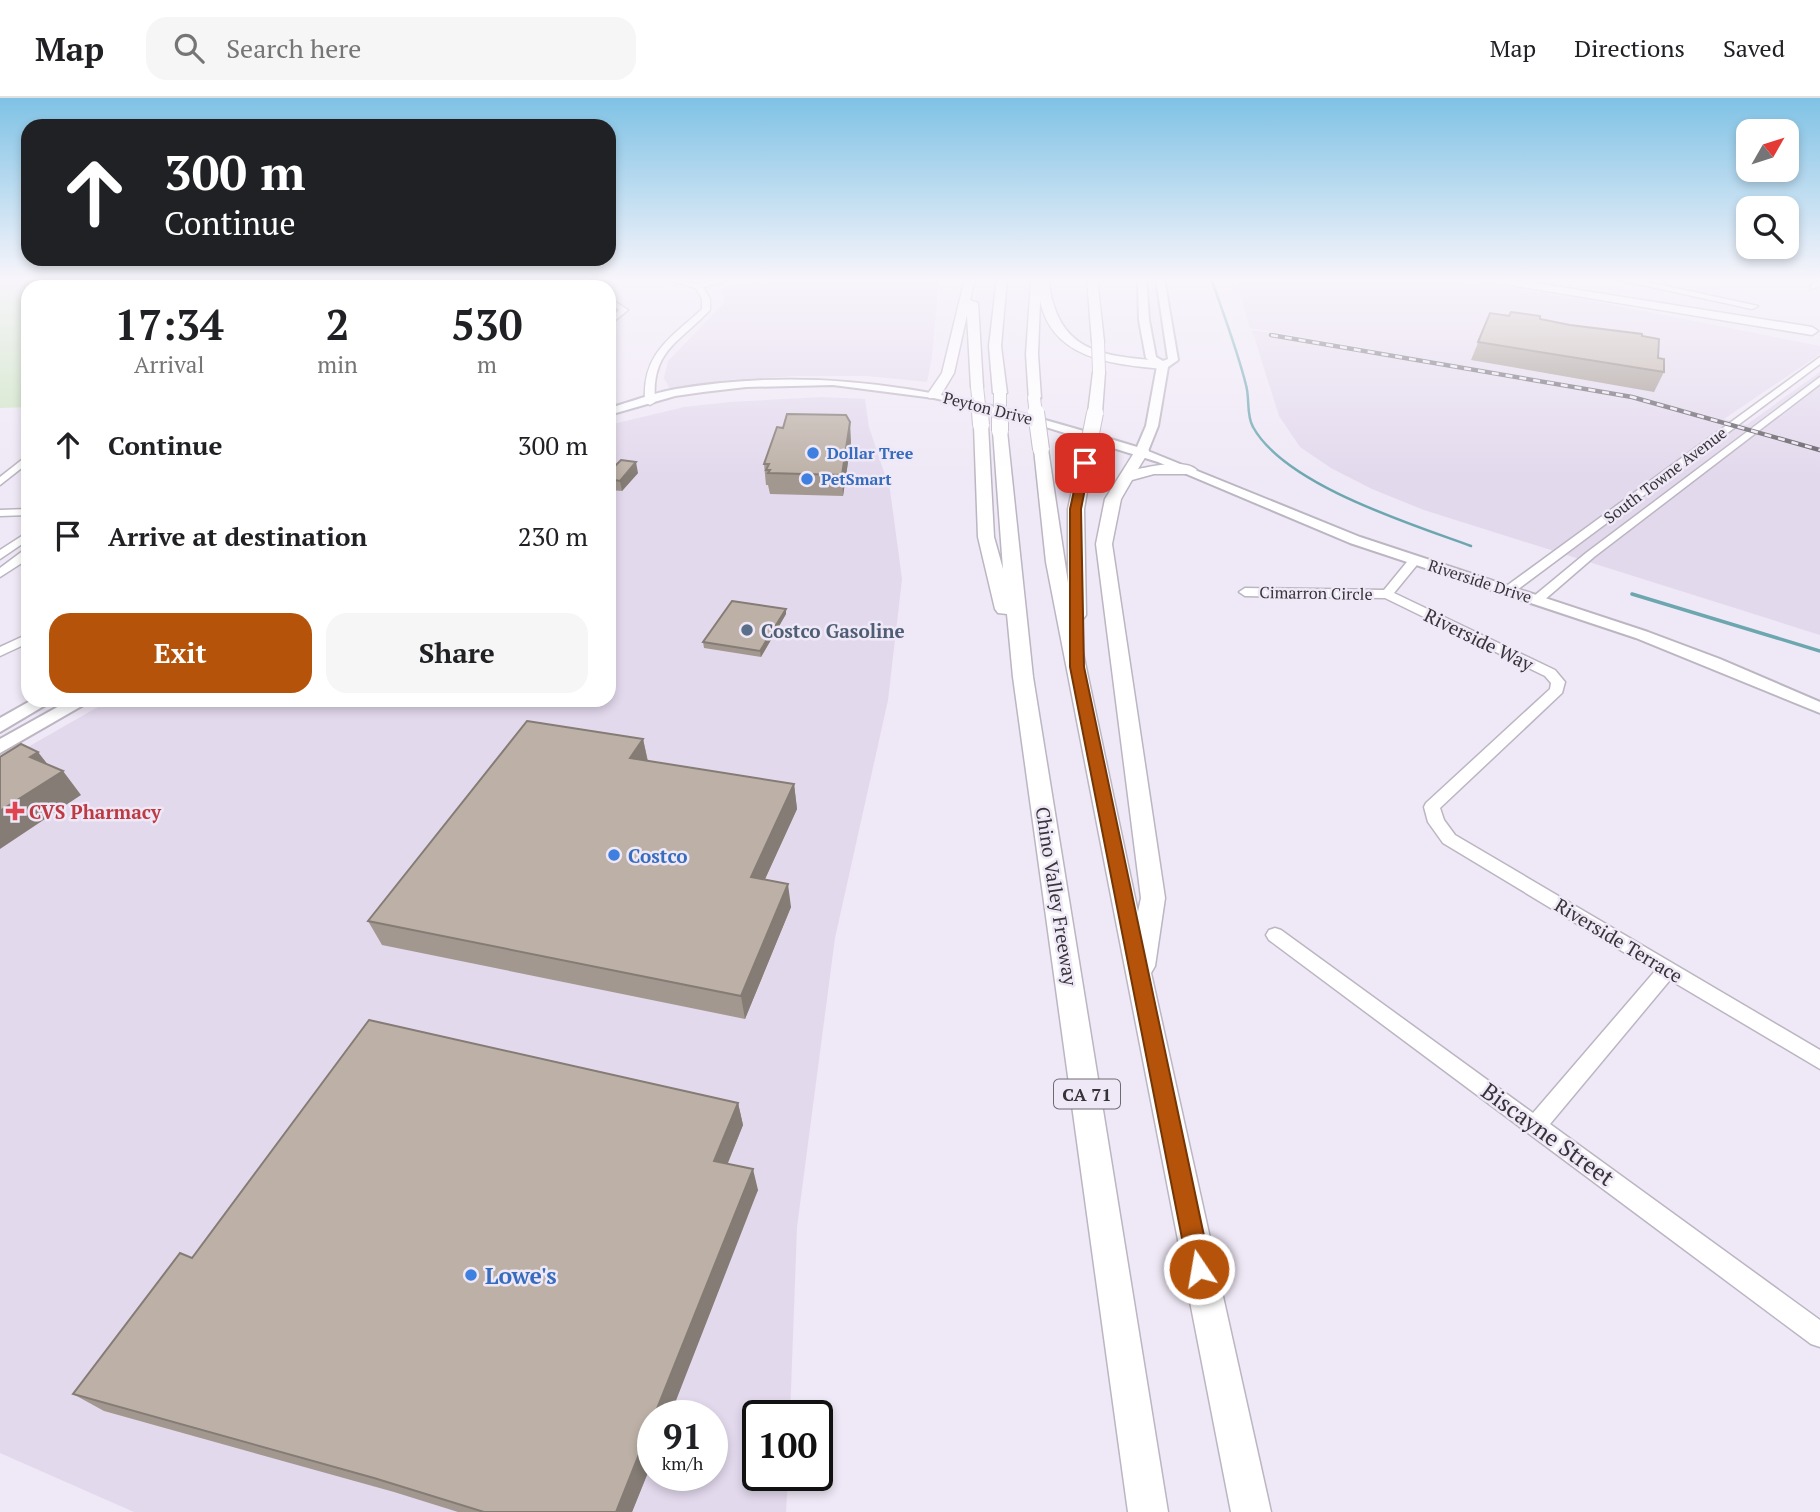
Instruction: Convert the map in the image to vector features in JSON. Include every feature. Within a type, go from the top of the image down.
[{"type":"highway","points":[[934,395],[946,378],[955,344]]},
{"type":"highway","points":[[973,344],[981,425],[986,537],[1023,677]]},
{"type":"highway","name":"Chino Valley Freeway","points":[[995,344],[1012,579],[1023,677],[1147,1512]]},
{"type":"highway","points":[[1033,344],[1034,398],[1055,562],[1251,1512]]},
{"type":"highway","points":[[1070,344],[1112,359],[1163,365]]},
{"type":"highway","points":[[1077,667],[1076,509],[1096,413],[1098,344]]},
{"type":"highway","points":[[1140,983],[1153,898],[1104,544],[1110,506],[1142,451]]},
{"type":"highway","points":[[1125,477],[1154,470],[1190,470]]},
{"type":"main road","points":[[1148,344],[1151,358],[1163,365]]},
{"type":"main road","points":[[1163,365],[1174,360],[1171,344]]},
{"type":"main road","points":[[1142,451],[1152,426],[1163,365]]},
{"type":"main road","name":"Peyton Drive","points":[[616,410],[650,402],[678,402],[751,393],[872,388],[934,395],[1017,414],[1142,451]]},
{"type":"main road","name":"Riverside Drive","points":[[1142,451],[1300,519],[1714,662],[1820,708]]},
{"type":"main road","points":[[0,726],[33,707]]},
{"type":"main road","points":[[0,747],[71,707]]},
{"type":"street","points":[[650,402],[649,370],[667,344]]},
{"type":"street","name":"South Towne Avenue","points":[[1509,590],[1820,359]]},
{"type":"street","name":"South Towne Avenue","points":[[1538,599],[1590,555],[1820,380]]},
{"type":"street","points":[[0,482],[21,464]]},
{"type":"street","points":[[0,513],[21,512]]},
{"type":"street","points":[[0,555],[21,540]]},
{"type":"street","points":[[0,573],[21,559]]},
{"type":"street","points":[[1387,594],[1415,560]]},
{"type":"street","name":"Cimarron Circle","points":[[1245,592],[1387,594]]},
{"type":"street","name":"Riverside Way","points":[[1387,594],[1550,673],[1558,682],[1557,690],[1432,807]]},
{"type":"street","points":[[0,652],[21,642]]},
{"type":"street","name":"Riverside Terrace","points":[[1432,807],[1436,822],[1449,839],[1820,1060]]},
{"type":"street","name":"Biscayne Street","points":[[1275,935],[1820,1335]]},
{"type":"street","points":[[1536,1125],[1668,969]]},
{"type":"shaded area","points":[[684,344],[933,344],[927,382],[867,376],[796,376],[725,380],[670,389],[664,378],[668,361]]},
{"type":"shaded area","points":[[1256,344],[1336,344],[1433,360],[1341,344],[1820,346],[1820,354],[1724,419],[1746,425],[1820,372],[1820,635],[1424,510],[1372,489],[1331,468],[1300,447],[1279,416]]},
{"type":"shaded area","points":[[822,397],[865,399],[869,427],[890,490],[902,579],[888,700],[835,938],[797,1227],[791,1400],[742,1400],[742,1491],[787,1491],[786,1512],[134,1512],[0,1453],[0,763],[98,707],[616,707],[616,423],[684,407],[730,402]]},
{"type":"green space","points":[[0,344],[21,344],[21,407],[0,408]]},
{"type":"building","points":[[1490,344],[1659,344],[1658,358],[1664,359],[1664,372]]},
{"type":"building","points":[[787,414],[846,415],[850,422],[842,475],[768,473],[770,470],[766,470],[769,464],[764,464],[777,427],[783,428]]},
{"type":"building","points":[[621,460],[636,462],[620,481],[616,480],[616,465]]},
{"type":"building","name":"Costco Gasoline","points":[[732,601],[786,609],[760,651],[703,642]]},
{"type":"building","name":"Costco","points":[[527,721],[643,739],[630,758],[794,784],[751,877],[788,884],[741,996],[368,921]]},
{"type":"building","points":[[21,744],[38,752],[30,757],[63,771],[0,811],[0,757]]},
{"type":"building","name":"Lowe's","points":[[369,1020],[738,1103],[714,1161],[753,1169],[660,1400],[637,1400],[637,1459],[616,1512],[484,1512],[374,1478],[73,1394],[180,1253],[192,1258]]},
{"type":"waterway","points":[[1234,344],[1247,390],[1251,422],[1269,448],[1292,467],[1352,500],[1471,546]]},
{"type":"waterway","points":[[1632,594],[1820,651]]},
{"type":"railway","points":[[1323,344],[1632,397],[1820,450]]},
{"type":"place","name":"Dollar Tree","points":[[813,453]]},
{"type":"place","name":"PetSmart","points":[[807,479]]},
{"type":"place","name":"Costco Gasoline","points":[[747,630]]},
{"type":"place","name":"CVS Pharmacy","points":[[15,811]]},
{"type":"place","name":"Costco","points":[[614,855]]},
{"type":"place","name":"Lowe's","points":[[471,1275]]},
{"type":"route","points":[[1085,463],[1076,509],[1077,667],[1199,1269]]}]
